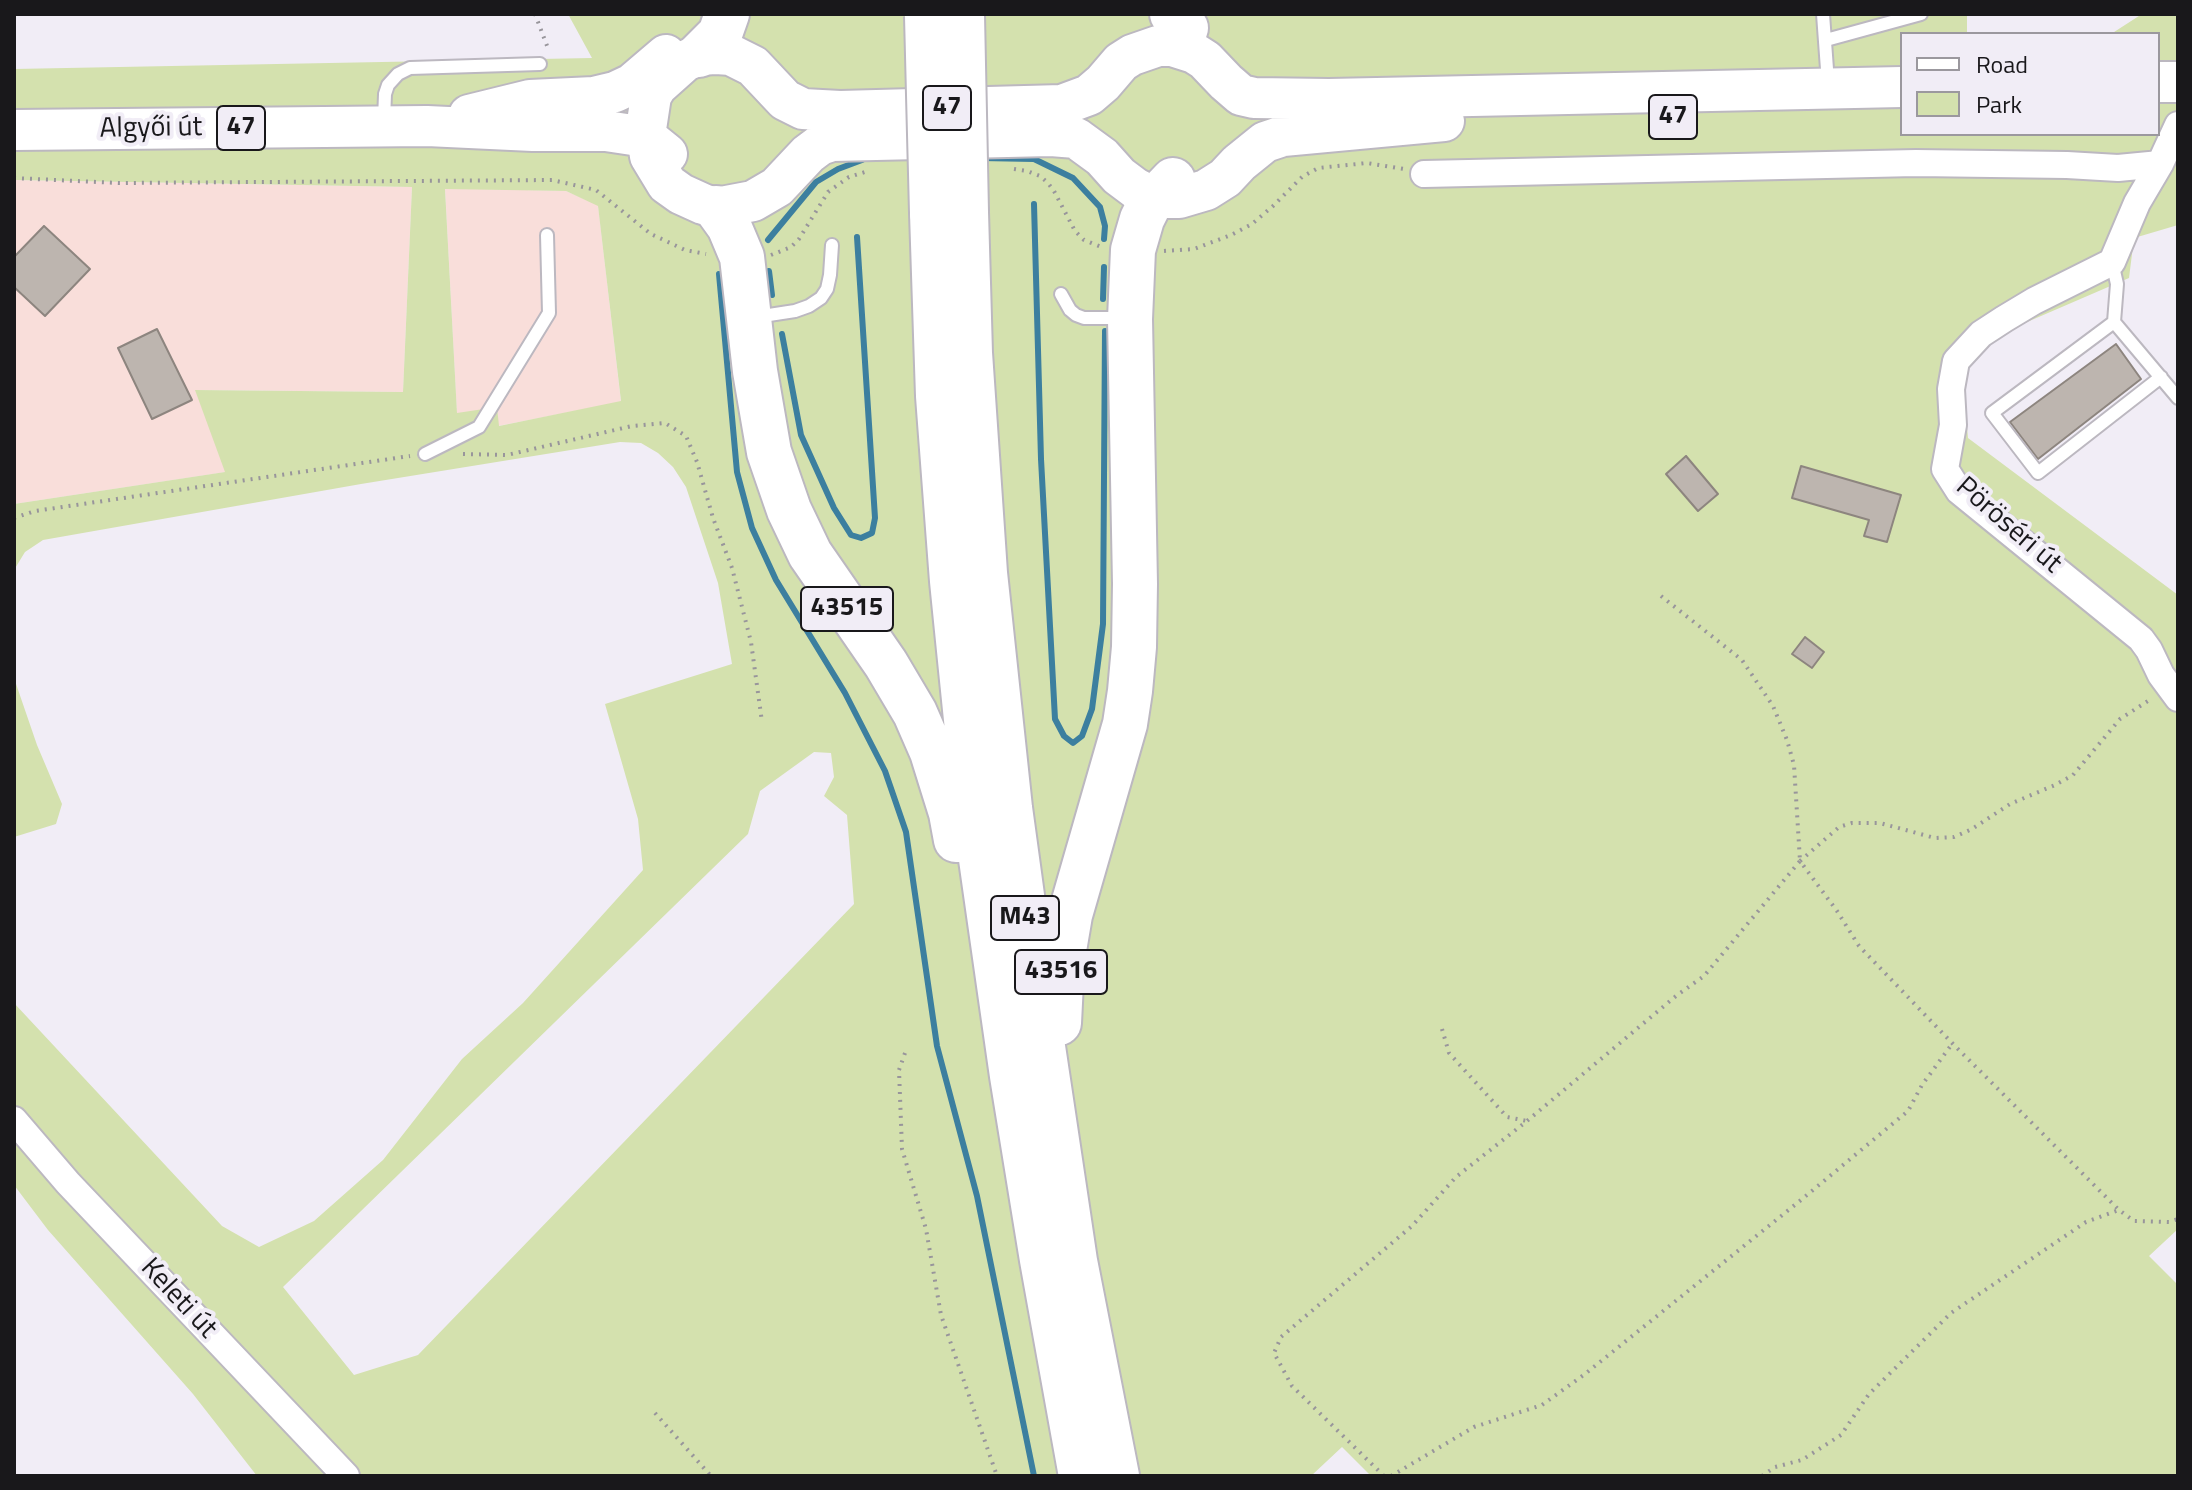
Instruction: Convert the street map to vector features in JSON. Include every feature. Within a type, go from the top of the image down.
[{"type":"highway","name":"M43","points":[[945,15],[949,213],[938,396],[952,581],[978,838],[1001,1004],[1081,1476]]},
{"type":"highway","name":"43516","points":[[1075,1261],[1076,1175],[1058,1025],[1061,974],[1070,915],[1125,724],[1130,691],[1135,584],[1130,319],[1133,250],[1142,219],[1164,189]]},
{"type":"highway","name":"43515","points":[[716,208],[729,226],[742,257],[755,371],[769,452],[789,510],[810,554],[886,664],[915,713],[951,813],[1001,1004]]},
{"type":"highway","name":"M43","points":[[949,213],[970,353],[985,573],[1036,1005],[1075,1261],[1117,1476]]},
{"type":"main road","name":"47","points":[[427,126],[530,100],[633,94],[632,84],[677,46],[700,37],[716,35],[746,41],[800,86],[827,96],[1019,93],[1068,86],[1126,36],[1179,21],[1216,45],[1229,60],[1239,85],[1254,98],[1329,99],[1444,108],[1900,113]]},
{"type":"main road","name":"47","points":[[716,35],[731,55],[753,66],[785,100],[803,109],[840,111],[1062,105],[1089,95],[1132,55],[1158,46],[1184,48],[1205,60],[1226,82],[1239,85]]},
{"type":"main road","points":[[1239,85],[1239,130],[1244,146]]},
{"type":"main road","name":"47","points":[[716,208],[753,201],[777,187],[808,154],[832,141],[1076,138],[1135,188],[1164,189],[1179,198],[1206,190],[1225,178],[1244,146],[1283,136],[1444,108],[1900,87]]},
{"type":"main road","points":[[633,94],[647,112],[648,147],[667,184],[681,194],[716,208]]},
{"type":"main road","name":"47","points":[[427,126],[534,143],[637,150],[648,147],[664,151],[696,183],[714,188],[734,188],[766,171],[794,140],[822,128],[1074,123],[1106,134],[1134,164],[1161,177],[1164,189]]},
{"type":"main road","name":"Algyői út","points":[[14,130],[427,126]]},
{"type":"street","points":[[2112,262],[2137,203],[2169,164],[2178,125]]},
{"type":"street","points":[[1424,174],[1916,163],[2118,168],[2169,164]]},
{"type":"street","name":"Pöröséri út","points":[[2112,262],[2004,319],[1981,334],[1956,361],[1951,389],[1953,425],[1945,469],[1959,491],[2131,630],[2149,650],[2174,694]]},
{"type":"street","name":"Keleti út","points":[[14,1120],[68,1183],[346,1476]]},
{"type":"lane","points":[[1823,14],[1828,88]]},
{"type":"lane","points":[[1826,40],[1921,14]]},
{"type":"lane","points":[[384,127],[388,85],[398,74],[410,68],[540,64]]},
{"type":"lane","points":[[425,454],[479,427],[549,313],[547,235]]},
{"type":"lane","points":[[749,318],[795,311],[821,298],[830,275],[832,245]]},
{"type":"lane","points":[[2112,262],[2117,284],[2114,322],[2178,398]]},
{"type":"lane","points":[[1061,294],[1070,310],[1084,318],[1130,319]]},
{"type":"lane","points":[[2114,322],[1992,413],[2038,473],[2161,377]]},
{"type":"path","points":[[535,14],[550,55],[540,64]]},
{"type":"path","points":[[14,518],[35,511],[425,454],[507,455],[632,426],[665,423],[686,436],[732,568],[751,642],[762,722]]},
{"type":"path","points":[[1661,596],[1742,660],[1773,706],[1794,765],[1800,861],[1859,946],[2119,1210],[2134,1221],[2169,1222],[2178,1219]]},
{"type":"path","points":[[1384,1476],[1292,1386],[1274,1353],[1281,1337],[1412,1226],[1456,1177],[1704,976],[1800,861],[1839,827],[1852,823],[1880,823],[1935,838],[1954,837],[2010,804],[2073,775],[2120,719],[2141,704],[2174,694]]},
{"type":"path","points":[[1442,1029],[1449,1053],[1507,1117],[1527,1121]]},
{"type":"path","points":[[1391,1476],[1474,1427],[1542,1405],[1585,1374],[1908,1111],[1922,1085],[1953,1044]]},
{"type":"path","points":[[905,1053],[899,1070],[902,1149],[926,1229],[941,1315],[997,1476]]},
{"type":"path","points":[[1762,1476],[1775,1467],[1802,1460],[1841,1435],[1869,1394],[1951,1313],[2086,1222],[2119,1210]]},
{"type":"path","points":[[655,1413],[711,1476]]},
{"type":"shaded area","points":[[14,180],[412,187],[403,392],[196,390],[226,472],[14,504]]},
{"type":"shaded area","points":[[445,188],[566,191],[598,205],[621,402],[498,426],[497,408],[457,414]]},
{"type":"green space","points":[[568,14],[1967,14],[1967,32],[1900,32],[1900,136],[2160,136],[2160,32],[2114,32],[2142,14],[2178,14],[2178,225],[2134,238],[2129,278],[1997,335],[1962,374],[1968,438],[2178,595],[2178,1229],[2149,1256],[2178,1285],[2178,1476],[1371,1476],[1342,1447],[1311,1476],[257,1476],[193,1394],[48,1230],[14,1185],[14,1003],[222,1226],[259,1247],[314,1221],[383,1160],[462,1059],[523,1003],[643,870],[638,819],[605,704],[732,664],[718,583],[686,487],[673,467],[641,443],[620,442],[361,484],[43,540],[25,552],[14,570],[14,504],[225,472],[195,390],[403,392],[412,187],[14,180],[14,69],[592,58]],"holes":[[[445,189],[566,191],[598,206],[621,401],[499,426],[497,407],[457,413]],[[814,752],[831,753],[834,777],[824,796],[847,815],[854,904],[418,1355],[354,1375],[283,1287],[748,834],[760,791]]]},
{"type":"green space","points":[[14,678],[62,804],[56,824],[14,837]]},
{"type":"building","points":[[44,226],[90,269],[45,316],[14,287],[14,257]]},
{"type":"building","points":[[157,329],[192,400],[152,419],[118,348]]},
{"type":"building","points":[[2116,344],[2141,379],[2038,459],[2010,422]]},
{"type":"building","points":[[1686,456],[1718,494],[1698,511],[1666,474]]},
{"type":"building","points":[[1801,466],[1901,495],[1887,542],[1864,536],[1869,520],[1792,498]]},
{"type":"building","points":[[1805,637],[1824,652],[1812,668],[1792,654]]},
{"type":"waterway","points":[[981,158],[1034,159],[1073,178],[1100,207],[1105,226],[1104,239]]},
{"type":"waterway","points":[[768,240],[816,182],[862,160]]},
{"type":"waterway","points":[[1034,204],[1041,459],[1055,719],[1064,736],[1073,743],[1082,736],[1092,709],[1103,624],[1105,331]]},
{"type":"waterway","points":[[782,334],[801,435],[834,508],[851,535],[861,538],[872,533],[875,518],[857,237]]},
{"type":"waterway","points":[[1103,299],[1104,267]]},
{"type":"waterway","points":[[769,271],[772,295]]},
{"type":"waterway","points":[[719,274],[737,472],[752,528],[776,580],[845,693],[885,771],[906,832],[937,1046],[977,1196],[1034,1476]]}]
